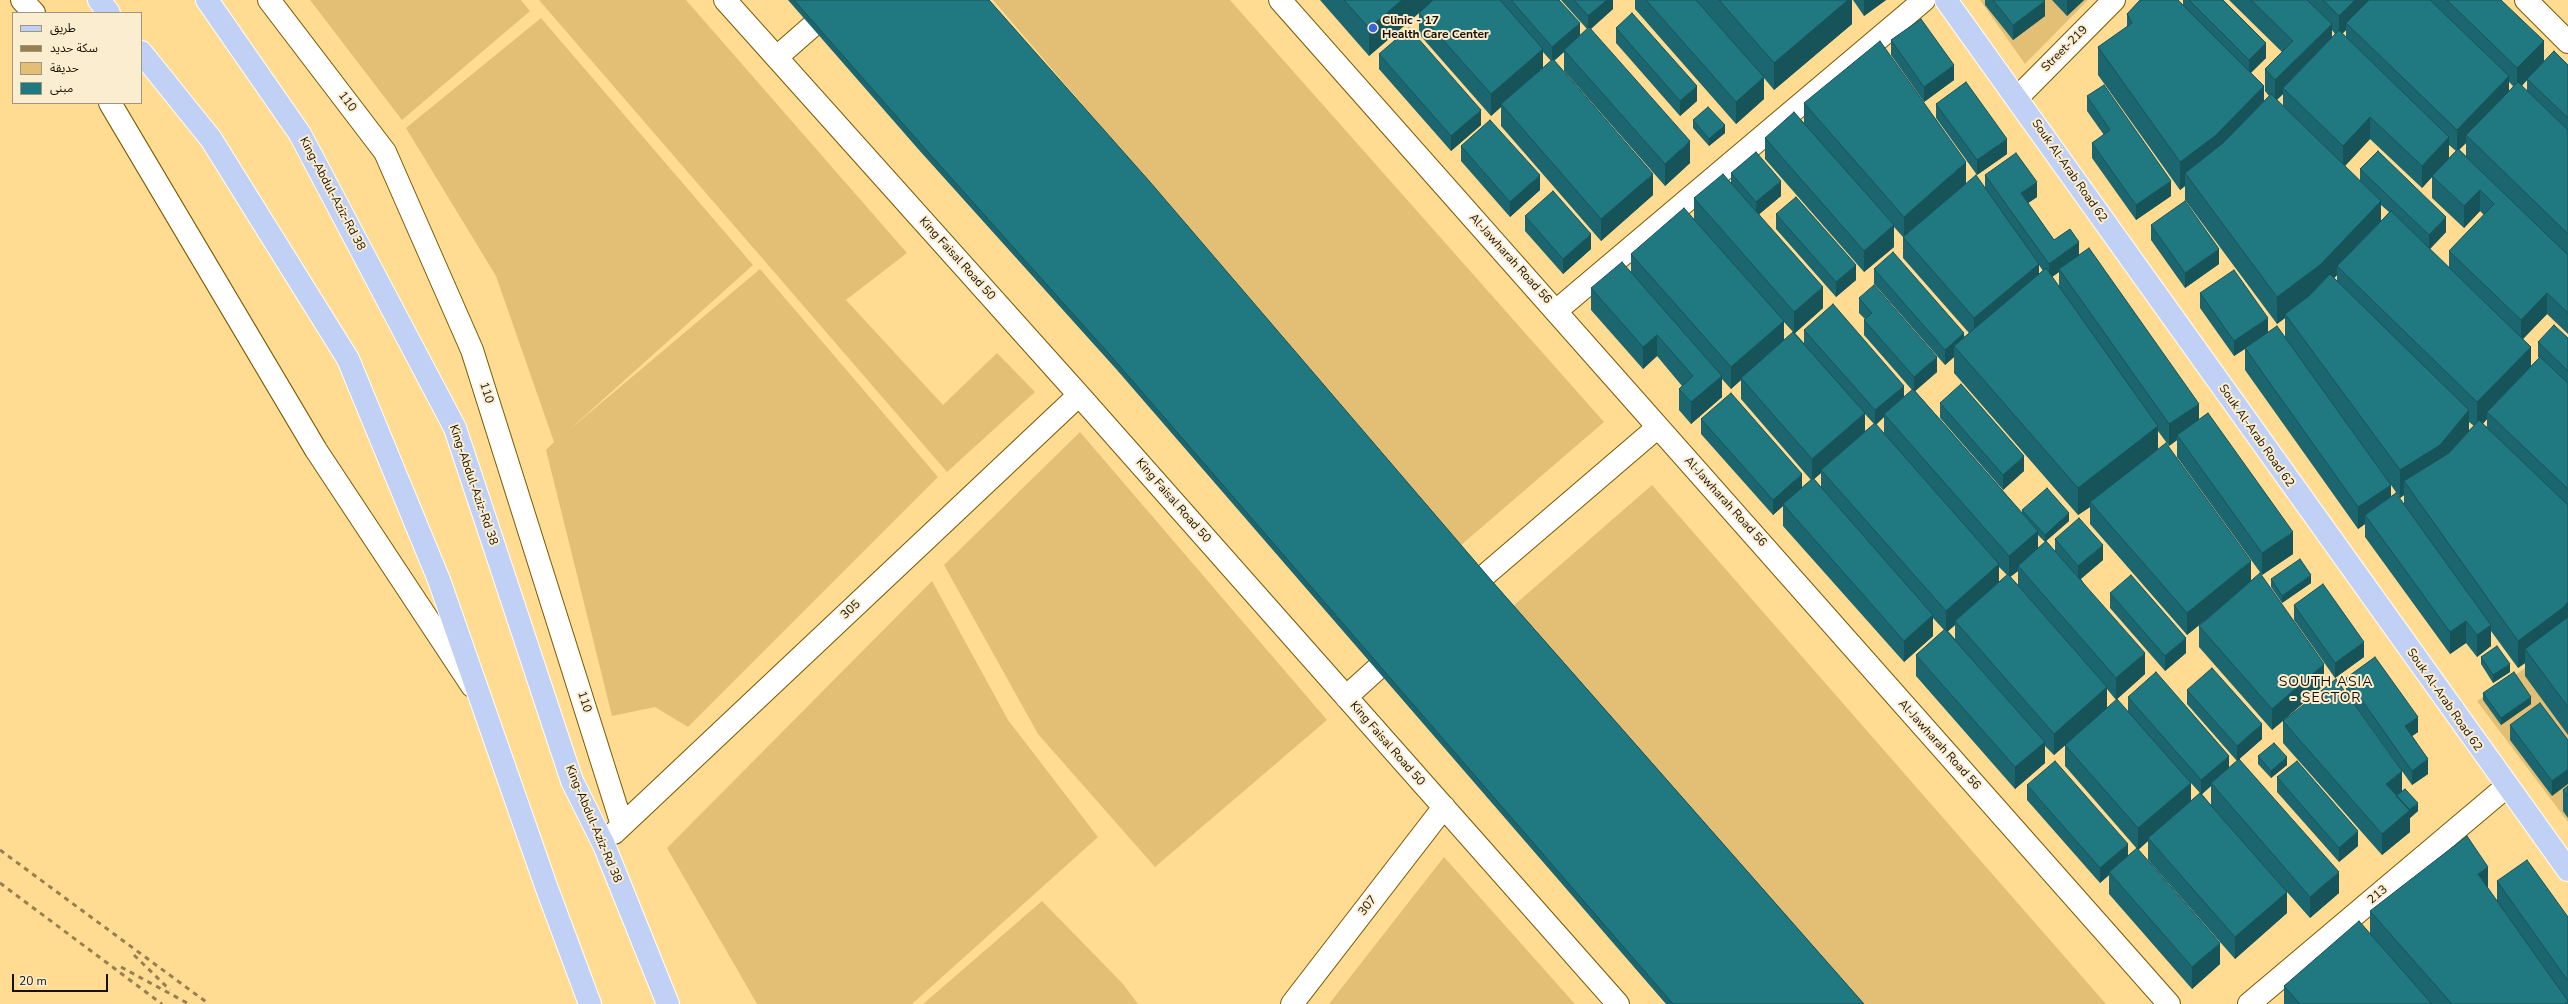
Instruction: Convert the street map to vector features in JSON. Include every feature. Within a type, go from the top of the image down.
[{"type":"main road","points":[[99,0],[109,12]]},
{"type":"main road","name":"King-Abdul-Aziz-Rd 38","points":[[207,0],[300,134],[455,428],[572,780],[604,845],[668,1004]]},
{"type":"main road","name":"Souk Al-Arab Road 62","points":[[1946,0],[2506,787],[2568,870]]},
{"type":"main road","points":[[142,53],[211,139],[348,358],[439,580],[550,898],[590,1004]]},
{"type":"street","points":[[22,0],[33,12]]},
{"type":"street","name":"110","points":[[270,0],[385,152],[472,350],[622,825]]},
{"type":"street","name":"King Faisal Road 50","points":[[726,0],[1079,395],[1618,1004]]},
{"type":"street","points":[[777,57],[842,0]]},
{"type":"street","name":"Al-Jawharah Road 56","points":[[1280,0],[2169,1004]]},
{"type":"street","points":[[1556,311],[1924,0]]},
{"type":"street","name":"Street-219","points":[[2017,98],[2114,0]]},
{"type":"street","points":[[2526,0],[2568,42]]},
{"type":"street","points":[[111,104],[316,450],[480,698]]},
{"type":"street","name":"305","points":[[604,845],[622,825],[1079,395]]},
{"type":"street","points":[[1448,606],[1658,427]]},
{"type":"street","points":[[1346,697],[1414,635]]},
{"type":"street","name":"213","points":[[2249,1004],[2506,787]]},
{"type":"street","name":"307","points":[[1292,1004],[1444,808]]},
{"type":"green space","points":[[310,0],[521,0],[530,11],[402,120]]},
{"type":"green space","points":[[539,0],[686,0],[907,253],[846,300],[943,405],[997,353],[1035,392],[947,472]]},
{"type":"green space","points":[[993,0],[1230,0],[1604,422],[1460,546]]},
{"type":"green space","points":[[1980,0],[2088,0],[2025,64]]},
{"type":"green space","points":[[541,18],[753,265],[569,430],[760,269],[938,477],[688,727],[655,707],[612,716],[546,450],[554,442],[496,276],[406,128]]},
{"type":"green space","points":[[1080,432],[1327,720],[1155,867],[1038,734],[944,565]]},
{"type":"green space","points":[[1652,485],[2106,1004],[1859,1004],[1512,607]]},
{"type":"green space","points":[[932,581],[1008,720],[1098,837],[912,1004],[757,1004],[667,848]]},
{"type":"green space","points":[[2568,639],[2568,822],[2477,701]]},
{"type":"green space","points":[[1444,857],[1575,1004],[1329,1004]]},
{"type":"green space","points":[[1042,901],[1123,984],[1138,1004],[923,1004]]},
{"type":"building","points":[[794,0],[989,0],[1150,182],[1491,580],[1864,1004],[1673,1004],[1117,363]]},
{"type":"building","points":[[1344,0],[1402,0],[1369,28]]},
{"type":"building","points":[[1433,0],[1500,0],[1543,49],[1491,94],[1419,13]]},
{"type":"building","points":[[1511,0],[1559,0],[1580,23],[1552,47]]},
{"type":"building","points":[[1574,0],[1607,0],[1588,16]]},
{"type":"building","points":[[1646,0],[1696,0],[1764,77],[1736,102]]},
{"type":"building","points":[[1719,0],[1848,0],[1774,63]]},
{"type":"building","points":[[1993,0],[2044,0],[2045,1],[2013,25]]},
{"type":"building","points":[[2140,0],[2178,0],[2264,86],[2215,136],[2180,162],[2098,47],[2132,23],[2127,14]]},
{"type":"building","points":[[2189,0],[2223,0],[2266,43],[2249,60]]},
{"type":"building","points":[[2251,0],[2307,0],[2332,24],[2275,80],[2265,69],[2293,41]]},
{"type":"building","points":[[2323,0],[2355,0],[2339,16]]},
{"type":"building","points":[[2369,0],[2430,0],[2509,76],[2457,130],[2346,23]]},
{"type":"building","points":[[2447,0],[2501,0],[2544,41],[2517,68]]},
{"type":"building","points":[[1632,13],[1697,86],[1680,101],[1616,28]]},
{"type":"building","points":[[1921,19],[1954,65],[1924,87],[1891,40]]},
{"type":"building","points":[[1589,27],[1690,141],[1665,164],[1564,50]]},
{"type":"building","points":[[1409,28],[1481,110],[1451,136],[1379,54]]},
{"type":"building","points":[[2339,30],[2449,137],[2422,166],[2370,117],[2343,146],[2283,88]]},
{"type":"building","points":[[1880,41],[1966,162],[1904,217],[1804,103]]},
{"type":"building","points":[[2554,51],[2568,65],[2568,118],[2527,79]]},
{"type":"building","points":[[1553,59],[1653,174],[1601,219],[1501,104]]},
{"type":"building","points":[[1966,82],[2007,139],[1977,160],[1936,104]]},
{"type":"building","points":[[2518,82],[2568,130],[2568,234],[2466,135]]},
{"type":"building","points":[[2104,85],[2171,181],[2136,205],[2092,143],[2110,130],[2087,96]]},
{"type":"building","points":[[2271,94],[2381,201],[2320,265],[2277,297],[2185,173],[2223,143]]},
{"type":"building","points":[[1708,107],[1725,125],[1709,139],[1693,120]]},
{"type":"building","points":[[1794,112],[1894,225],[1864,251],[1765,138]]},
{"type":"building","points":[[1490,120],[1540,175],[1510,202],[1461,146]]},
{"type":"building","points":[[2458,149],[2568,255],[2568,313],[2547,293],[2521,320],[2449,251],[2494,204],[2480,190],[2464,206],[2432,176]]},
{"type":"building","points":[[2378,151],[2446,217],[2429,235],[2360,169]]},
{"type":"building","points":[[1756,152],[1781,181],[1756,202],[1731,173]]},
{"type":"building","points":[[2016,153],[2037,182],[2021,193],[2054,240],[2070,229],[2079,242],[2049,264],[1985,175]]},
{"type":"building","points":[[1723,174],[1823,287],[1794,312],[1694,198]]},
{"type":"building","points":[[1976,175],[2039,264],[1974,318],[1903,237]]},
{"type":"building","points":[[1553,191],[1591,234],[1563,259],[1525,216]]},
{"type":"building","points":[[1796,197],[1856,265],[1836,282],[1776,214]]},
{"type":"building","points":[[2185,201],[2219,249],[2185,273],[2151,225]]},
{"type":"building","points":[[1684,208],[1784,321],[1731,367],[1631,254]]},
{"type":"building","points":[[2391,211],[2531,347],[2477,402],[2337,266]]},
{"type":"building","points":[[2089,248],[2199,404],[2169,424],[2059,269]]},
{"type":"building","points":[[1893,252],[1964,333],[1945,350],[1874,269]]},
{"type":"building","points":[[1622,262],[1722,376],[1691,402],[1679,389],[1693,376],[1657,335],[1643,347],[1591,288]]},
{"type":"building","points":[[2046,268],[2158,426],[2078,488],[1954,346]]},
{"type":"building","points":[[2234,270],[2268,318],[2234,341],[2200,293]]},
{"type":"building","points":[[2330,274],[2469,410],[2440,445],[2400,470],[2285,314],[2309,296]]},
{"type":"building","points":[[1874,285],[1937,357],[1914,377],[1864,320],[1872,313],[1859,298]]},
{"type":"building","points":[[1833,304],[1904,386],[1875,410],[1804,330]]},
{"type":"building","points":[[2554,325],[2568,338],[2568,371],[2538,342]]},
{"type":"building","points":[[2277,326],[2391,485],[2358,507],[2245,348]]},
{"type":"building","points":[[1793,332],[1865,413],[1812,459],[1741,378]]},
{"type":"building","points":[[2540,357],[2568,383],[2568,489],[2487,412]]},
{"type":"building","points":[[1961,384],[2024,456],[2003,475],[1940,403]]},
{"type":"building","points":[[1913,389],[2038,531],[2009,556],[1884,414]]},
{"type":"building","points":[[1731,393],[1802,474],[1773,500],[1701,419]]},
{"type":"building","points":[[2208,413],[2293,532],[2262,553],[2177,435]]},
{"type":"building","points":[[2479,420],[2568,505],[2568,602],[2564,607],[2518,641],[2404,481],[2449,453]]},
{"type":"building","points":[[1875,423],[1999,564],[1946,611],[1821,470]]},
{"type":"building","points":[[2166,443],[2251,561],[2187,613],[2090,502]]},
{"type":"building","points":[[1813,478],[1933,615],[1904,641],[1783,504]]},
{"type":"building","points":[[2047,488],[2069,513],[2045,535],[2022,510]]},
{"type":"building","points":[[2396,493],[2491,625],[2477,635],[2466,621],[2450,632],[2365,515]]},
{"type":"building","points":[[2079,518],[2103,545],[2078,566],[2055,539]]},
{"type":"building","points":[[2046,541],[2145,653],[2116,678],[2018,566]]},
{"type":"building","points":[[2300,559],[2311,575],[2282,596],[2271,579]]},
{"type":"building","points":[[2260,573],[2324,664],[2272,709],[2199,626]]},
{"type":"building","points":[[2008,574],[2107,687],[2054,734],[1955,621]]},
{"type":"building","points":[[2131,575],[2186,638],[2165,656],[2110,593]]},
{"type":"building","points":[[2323,584],[2364,642],[2335,663],[2294,605]]},
{"type":"building","points":[[2568,617],[2568,707],[2525,649]]},
{"type":"building","points":[[1945,629],[2045,742],[2015,767],[1916,655]]},
{"type":"building","points":[[2497,646],[2510,664],[2493,675],[2481,657]]},
{"type":"building","points":[[2375,657],[2418,717],[2405,726],[2428,759],[2412,771],[2346,678]]},
{"type":"building","points":[[2212,668],[2262,724],[2237,746],[2187,690]]},
{"type":"building","points":[[2156,672],[2229,756],[2201,780],[2128,697]]},
{"type":"building","points":[[2514,672],[2531,697],[2501,718],[2483,693]]},
{"type":"building","points":[[2336,679],[2402,771],[2386,784],[2410,810],[2382,834],[2283,721]]},
{"type":"building","points":[[2117,699],[2191,783],[2138,828],[2065,745]]},
{"type":"building","points":[[2540,703],[2568,740],[2568,769],[2552,781],[2510,725]]},
{"type":"building","points":[[2274,743],[2287,757],[2271,771],[2258,756]]},
{"type":"building","points":[[2239,759],[2339,872],[2310,897],[2211,783]]},
{"type":"building","points":[[2055,761],[2128,844],[2100,868],[2027,785]]},
{"type":"building","points":[[2297,761],[2358,831],[2339,848],[2277,777]]},
{"type":"building","points":[[2568,786],[2568,796],[2563,790]]},
{"type":"building","points":[[2405,789],[2418,803],[2409,810],[2396,796]]},
{"type":"building","points":[[2200,793],[2287,892],[2235,937],[2148,838]]},
{"type":"building","points":[[2467,836],[2488,867],[2478,874],[2568,1001],[2565,1004],[2452,1004],[2370,911]]},
{"type":"building","points":[[2137,848],[2220,943],[2192,967],[2109,872]]},
{"type":"building","points":[[2527,860],[2568,917],[2568,981],[2497,881]]},
{"type":"building","points":[[2359,921],[2432,1004],[2300,1004],[2284,986]]},
{"type":"railway","points":[[0,850],[209,1004]]},
{"type":"railway","points":[[0,883],[162,1004]]},
{"type":"railway","points":[[134,955],[170,990]]},
{"type":"railway","points":[[121,967],[189,1004]]},
{"type":"place","name":"Clinic - 17 Health Care Center","points":[[1373,28]]},
{"type":"district","name":"SOUTH ASIA - SECTOR","points":[[2326,692]]}]
